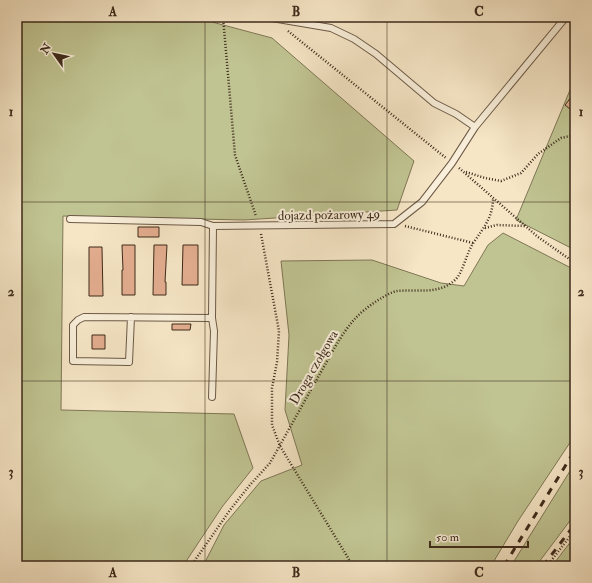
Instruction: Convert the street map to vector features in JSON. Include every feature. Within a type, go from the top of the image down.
[{"type":"lane","points":[[266,17],[331,28],[354,39],[376,54],[434,103],[456,114],[474,127]]},
{"type":"lane","name":"dojazd pożarowy 49","points":[[260,226],[394,224],[397,222],[422,202],[452,163],[474,127],[566,17]]},
{"type":"lane","points":[[70,219],[201,222],[213,226],[260,226]]},
{"type":"lane","points":[[212,397],[214,331],[212,318],[213,226]]},
{"type":"lane","points":[[131,317],[129,362],[73,361],[73,325],[84,317],[131,317],[212,318]]},
{"type":"path","points":[[223,17],[235,155],[260,226]]},
{"type":"path","points":[[273,18],[464,172],[538,237],[575,263]]},
{"type":"path","points":[[464,172],[501,181],[521,173],[538,154],[562,138],[575,135]]},
{"type":"path","name":"Droga czołgowa","points":[[191,566],[230,510],[270,463],[346,328],[359,313],[395,291],[438,290],[456,280],[472,243],[484,228],[493,207],[493,198]]},
{"type":"path","points":[[397,222],[408,228],[472,243]]},
{"type":"path","points":[[484,228],[497,225],[525,226]]},
{"type":"path","name":"dojazd pożarowy 49","points":[[260,226],[279,331],[277,362],[272,388],[272,425],[280,446],[353,566]]},
{"type":"path","points":[[547,566],[575,530]]},
{"type":"green space","points":[[17,17],[210,17],[212,22],[272,38],[414,161],[397,210],[244,220],[63,216],[61,410],[234,414],[253,468],[222,507],[183,566],[17,566]]},
{"type":"green space","points":[[575,78],[575,250],[516,220]]},
{"type":"green space","points":[[503,233],[575,270],[575,435],[518,521],[491,566],[203,566],[224,525],[261,481],[302,465],[285,410],[289,335],[281,261],[372,260],[441,283],[464,286],[488,245]]},
{"type":"green space","points":[[575,463],[575,514],[536,566],[511,566]]},
{"type":"green space","points":[[575,536],[575,562],[572,566],[552,566]]},
{"type":"building","points":[[575,92],[575,113],[565,105]]},
{"type":"building","points":[[138,227],[159,227],[159,237],[138,237]]},
{"type":"building","points":[[122,245],[135,245],[135,295],[122,295]]},
{"type":"building","points":[[154,245],[167,245],[165,282],[166,295],[153,295]]},
{"type":"building","points":[[183,245],[198,245],[198,285],[182,285]]},
{"type":"building","points":[[89,247],[102,247],[103,296],[89,296]]},
{"type":"building","points":[[172,324],[191,324],[190,330],[172,330]]},
{"type":"building","points":[[92,335],[105,335],[105,349],[92,349]]},
{"type":"railway","points":[[504,566],[575,450]]},
{"type":"railway","points":[[543,566],[575,524]]}]
